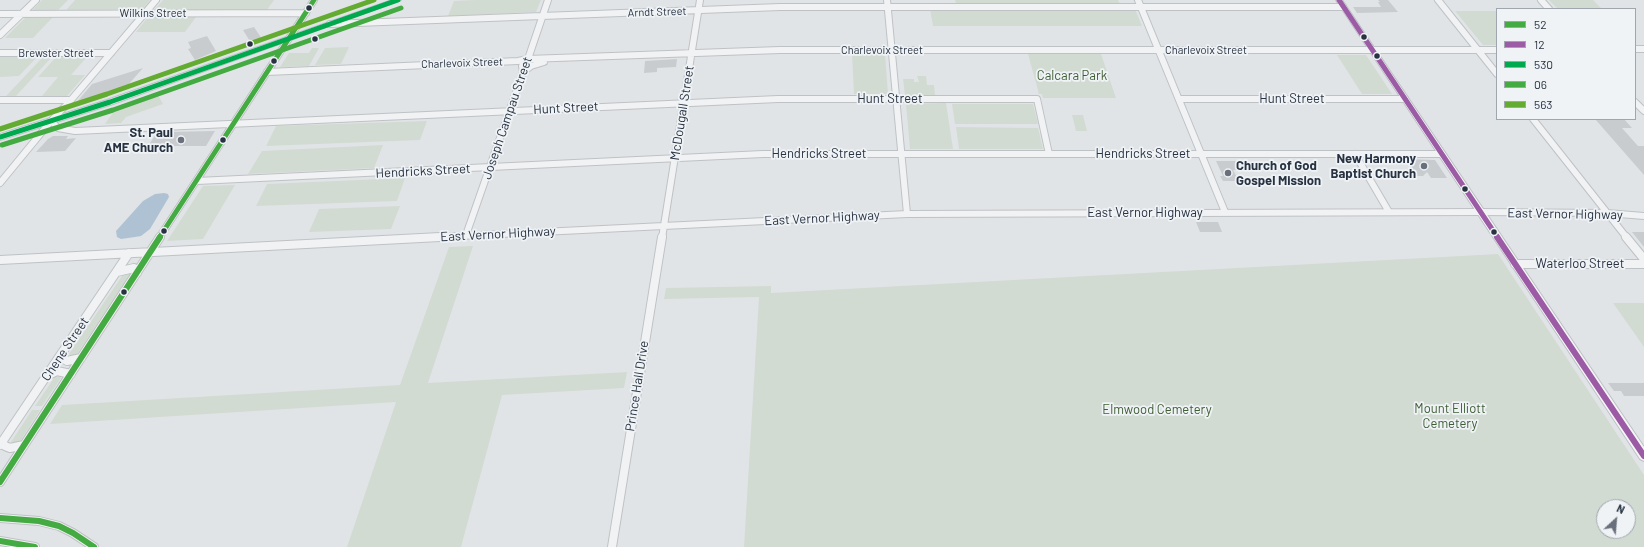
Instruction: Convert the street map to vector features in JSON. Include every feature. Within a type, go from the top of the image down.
[{"type":"main road","points":[[0,137],[51,121],[398,0]]},
{"type":"main road","points":[[1339,0],[1644,456]]},
{"type":"street","points":[[0,35],[36,0]]},
{"type":"street","points":[[0,183],[51,121],[71,100],[156,0]]},
{"type":"street","name":"Chene Street","points":[[0,482],[314,0]]},
{"type":"street","name":"Joseph Campau Street","points":[[466,236],[523,72],[522,66],[528,59],[548,0]]},
{"type":"street","name":"McDougall Street","points":[[664,225],[700,0]]},
{"type":"street","points":[[1138,0],[1225,212]]},
{"type":"street","points":[[1438,0],[1496,73]]},
{"type":"street","points":[[1541,0],[1548,8]]},
{"type":"street","points":[[887,3],[907,214]]},
{"type":"street","name":"Arndt Street","points":[[330,24],[887,3],[1141,6],[1343,6]]},
{"type":"street","name":"Wilkins Street","points":[[0,14],[306,13]]},
{"type":"street","name":"Charlevoix Street","points":[[267,72],[518,61],[528,59],[770,51],[1496,50]]},
{"type":"street","name":"Brewster Street","points":[[0,53],[111,53]]},
{"type":"street","points":[[523,72],[534,64],[559,59]]},
{"type":"street","name":"Hunt Street","points":[[51,121],[58,128],[75,131],[778,99],[1037,99],[1050,154]]},
{"type":"street","name":"Hunt Street","points":[[1179,99],[1405,99]]},
{"type":"street","points":[[0,100],[71,100]]},
{"type":"street","points":[[1636,103],[1644,111]]},
{"type":"street","points":[[1534,120],[1644,259]]},
{"type":"street","name":"Hendricks Street","points":[[197,181],[763,154],[1441,154]]},
{"type":"street","points":[[1355,154],[1389,212]]},
{"type":"street","name":"East Vernor Highway","points":[[0,260],[664,225],[907,214],[1481,212],[1608,213],[1644,216]]},
{"type":"street","name":"Prince Hall Drive","points":[[612,547],[664,225]]},
{"type":"street","name":"Chene Street","points":[[1,444],[129,253]]},
{"type":"street","name":"Waterloo Street","points":[[1516,264],[1644,264]]},
{"type":"street","points":[[116,273],[134,268],[137,273]]},
{"type":"street","points":[[60,357],[67,361],[81,358]]},
{"type":"street","points":[[48,376],[62,370],[71,374]]},
{"type":"street","points":[[1,444],[10,448],[24,445]]},
{"type":"street","points":[[1,519],[39,521],[59,526],[73,533],[94,547]]},
{"type":"street","points":[[0,541],[35,547]]},
{"type":"green space","points":[[42,0],[68,0],[58,10],[32,10]]},
{"type":"green space","points":[[75,0],[150,0],[142,10],[66,10]]},
{"type":"green space","points":[[163,0],[274,0],[267,10],[154,10]]},
{"type":"green space","points":[[541,0],[536,12],[448,16],[454,1]]},
{"type":"green space","points":[[955,0],[1118,0],[1120,4],[956,3]]},
{"type":"green space","points":[[1549,0],[1593,0],[1601,8],[1557,8]]},
{"type":"green space","points":[[930,9],[1135,9],[1142,26],[933,26]]},
{"type":"green space","points":[[1455,11],[1496,11],[1496,45],[1483,45]]},
{"type":"green space","points":[[26,17],[53,17],[33,38],[5,38]]},
{"type":"green space","points":[[148,17],[196,17],[185,32],[136,32]]},
{"type":"green space","points":[[349,47],[341,64],[315,65],[325,48]]},
{"type":"green space","points":[[312,48],[319,48],[309,66],[280,67],[289,53],[309,53]]},
{"type":"green space","points":[[852,54],[885,54],[888,94],[854,94]]},
{"type":"green space","name":"Calcara Park","points":[[1028,54],[1101,54],[1116,98],[1043,98],[1042,94],[1039,94]]},
{"type":"green space","points":[[1337,55],[1366,55],[1392,94],[1362,94]]},
{"type":"green space","points":[[0,57],[37,57],[19,76],[0,77]]},
{"type":"green space","points":[[56,57],[86,58],[71,75],[85,75],[67,96],[42,96],[58,77],[38,77]]},
{"type":"green space","points":[[42,58],[51,58],[16,96],[6,96]]},
{"type":"green space","points":[[917,76],[926,76],[927,85],[934,85],[935,95],[905,95],[903,79],[914,79],[914,82],[919,82]]},
{"type":"green space","points":[[158,95],[163,104],[126,117],[121,123],[105,124],[114,111]]},
{"type":"green space","points":[[946,103],[953,149],[910,149],[906,104]]},
{"type":"green space","points":[[952,104],[1033,104],[1038,124],[955,124]]},
{"type":"green space","points":[[1072,115],[1083,115],[1087,131],[1076,131]]},
{"type":"green space","points":[[427,121],[420,140],[266,146],[276,126]]},
{"type":"green space","points":[[956,127],[1038,128],[1043,149],[959,149]]},
{"type":"green space","points":[[383,145],[374,168],[248,174],[262,151]]},
{"type":"green space","points":[[405,178],[397,201],[256,206],[267,184]]},
{"type":"green space","points":[[235,185],[203,239],[167,241],[203,186]]},
{"type":"green space","points":[[400,206],[391,229],[309,232],[319,209]]},
{"type":"green space","points":[[473,246],[428,383],[627,372],[624,388],[502,395],[461,547],[347,547],[396,402],[50,424],[62,405],[400,385],[449,247]]},
{"type":"green space","name":"Elmwood Cemetery","points":[[1498,254],[1644,475],[1644,547],[744,547],[759,297],[664,299],[666,288],[771,286],[771,293]]},
{"type":"green space","points":[[130,271],[131,273],[77,354],[71,356],[69,354],[124,273]]},
{"type":"green space","points":[[1613,303],[1644,303],[1644,347]]},
{"type":"green space","points":[[59,376],[61,378],[42,406],[35,406],[54,378]]},
{"type":"green space","points":[[32,410],[40,410],[19,443],[13,444],[11,442]]},
{"type":"water","points":[[155,194],[168,194],[169,197],[150,229],[141,236],[121,239],[117,237],[116,231],[143,201]]},
{"type":"building","points":[[1378,0],[1388,0],[1398,12],[1357,13],[1353,7],[1381,7]]},
{"type":"building","points":[[254,27],[262,39],[251,43],[243,30]]},
{"type":"building","points":[[207,36],[216,51],[195,60],[188,49],[191,48],[188,42]]},
{"type":"building","points":[[677,59],[676,67],[657,68],[657,72],[644,73],[645,61]]},
{"type":"building","points":[[143,68],[128,85],[76,103],[92,84]]},
{"type":"building","points":[[1596,120],[1625,120],[1632,128],[1622,128],[1638,146],[1644,146],[1644,175]]},
{"type":"building","name":"St. Paul AME Church","points":[[215,131],[206,146],[148,146],[156,134],[166,134],[167,132]]},
{"type":"building","points":[[53,136],[68,136],[66,139],[76,138],[65,151],[36,152],[48,139]]},
{"type":"building","name":"New Harmony Baptist Church","points":[[1405,159],[1435,160],[1447,178],[1431,178],[1427,172],[1423,176],[1416,176]]},
{"type":"building","name":"Church of God Gospel Mission","points":[[1216,161],[1236,161],[1240,170],[1233,170],[1239,181],[1223,181],[1220,176],[1223,176]]},
{"type":"building","points":[[1196,222],[1218,222],[1222,232],[1200,232]]},
{"type":"building","points":[[1632,232],[1644,232],[1644,247]]},
{"type":"building","points":[[1608,383],[1644,383],[1644,396],[1624,396],[1621,391],[1614,391]]},
{"type":"transit line","name":"52","points":[[0,482],[314,0]]},
{"type":"transit line","name":"563","points":[[0,129],[107,94],[374,0]]},
{"type":"transit line","name":"530","points":[[0,137],[110,102],[398,0]]},
{"type":"transit line","name":"12","points":[[1339,0],[1644,456]]},
{"type":"transit line","name":"06","points":[[2,145],[113,110],[401,8]]},
{"type":"transit line","name":"52","points":[[0,518],[39,521],[59,526],[73,533],[94,547]]},
{"type":"transit line","name":"52","points":[[0,541],[35,547]]},
{"type":"place","name":"St. Paul AME Church","points":[[181,140]]},
{"type":"place","name":"New Harmony Baptist Church","points":[[1424,166]]},
{"type":"place","name":"Church of God Gospel Mission","points":[[1228,173]]},
{"type":"park label","name":"Mount Elliott Cemetery","points":[[1450,416]]}]
